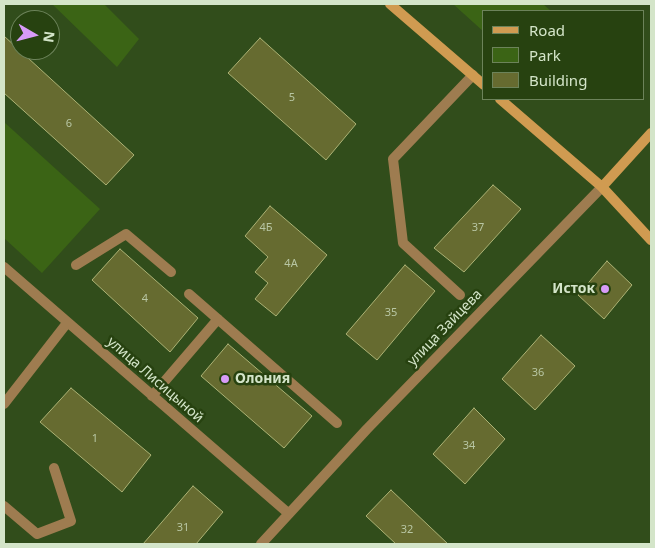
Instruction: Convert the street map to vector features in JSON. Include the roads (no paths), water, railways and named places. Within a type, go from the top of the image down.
[{"type":"main road","points":[[390,4],[482,83]]},
{"type":"main road","points":[[501,100],[602,187],[651,240]]},
{"type":"main road","name":"улица Зайцева","points":[[602,187],[651,133]]},
{"type":"street","points":[[460,295],[403,243],[393,159],[473,75]]},
{"type":"street","name":"улица Зайцева","points":[[261,544],[288,513],[602,187]]},
{"type":"street","points":[[76,265],[126,234],[171,272]]},
{"type":"street","name":"улица Лисицыной","points":[[4,267],[288,513]]},
{"type":"street","points":[[189,294],[337,424]]},
{"type":"street","points":[[152,396],[218,319]]},
{"type":"street","points":[[4,404],[67,323]]},
{"type":"street","points":[[4,506],[37,534],[71,521],[54,468]]},
{"type":"place","name":"Исток","points":[[605,289]]},
{"type":"place","name":"Олония","points":[[225,379]]}]
